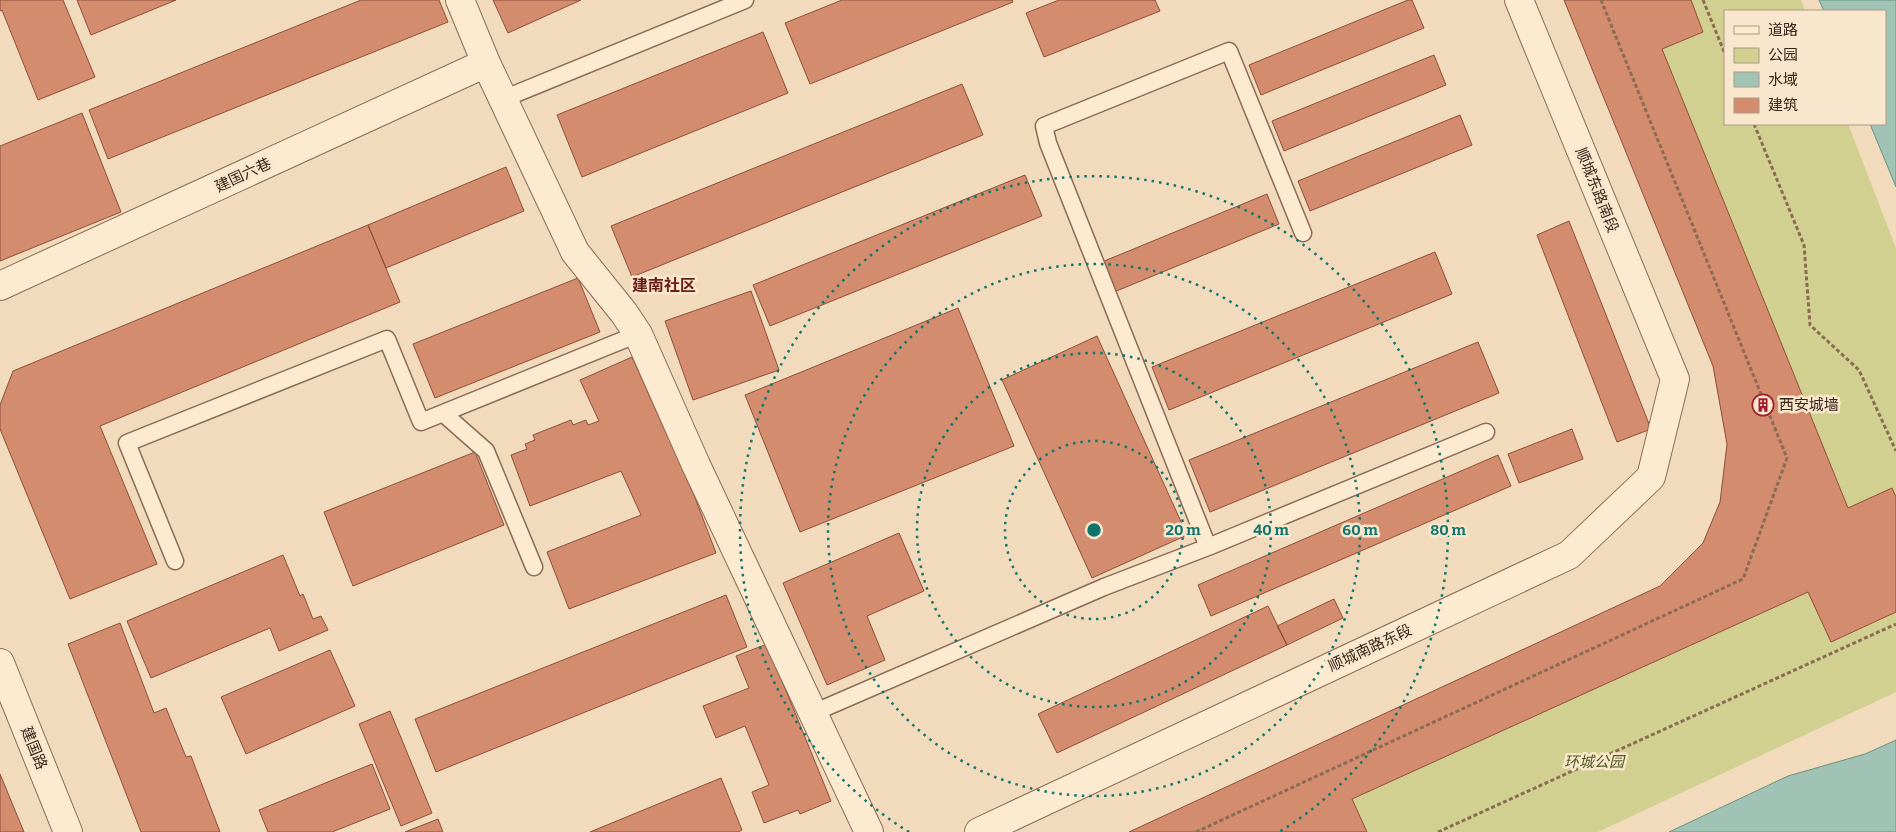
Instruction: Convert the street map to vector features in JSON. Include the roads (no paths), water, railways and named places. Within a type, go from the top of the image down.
[{"type":"street","points":[[460,0],[486,63],[575,252],[624,313],[638,334],[696,465],[869,832]]},
{"type":"street","name":"顺城东路南段","points":[[1520,0],[1676,379]]},
{"type":"street","name":"建国六巷","points":[[0,286],[486,63]]},
{"type":"street","name":"顺城南路东段","points":[[979,832],[1569,555],[1651,477],[1676,379]]},
{"type":"street","name":"建国路","points":[[0,664],[68,832]]},
{"type":"lane","points":[[503,99],[745,0]]},
{"type":"lane","points":[[1208,548],[1048,143],[1044,126],[1229,51],[1303,233]]},
{"type":"lane","points":[[175,562],[127,443],[387,339],[421,422],[638,334]]},
{"type":"lane","points":[[444,414],[486,451],[534,567]]},
{"type":"lane","points":[[813,713],[1104,588],[1208,548],[1486,432]]},
{"type":"water","points":[[1819,0],[1896,0],[1896,187],[1870,125],[1886,125],[1886,10],[1824,10]]},
{"type":"water","points":[[1896,740],[1896,832],[1669,832],[1788,776],[1865,754]]},
{"type":"place","name":"西安城墙","points":[[1763,405]]},
{"type":"district","name":"建南社区","points":[[664,285]]},
{"type":"park label","name":"环城公园","points":[[1594,762]]}]
